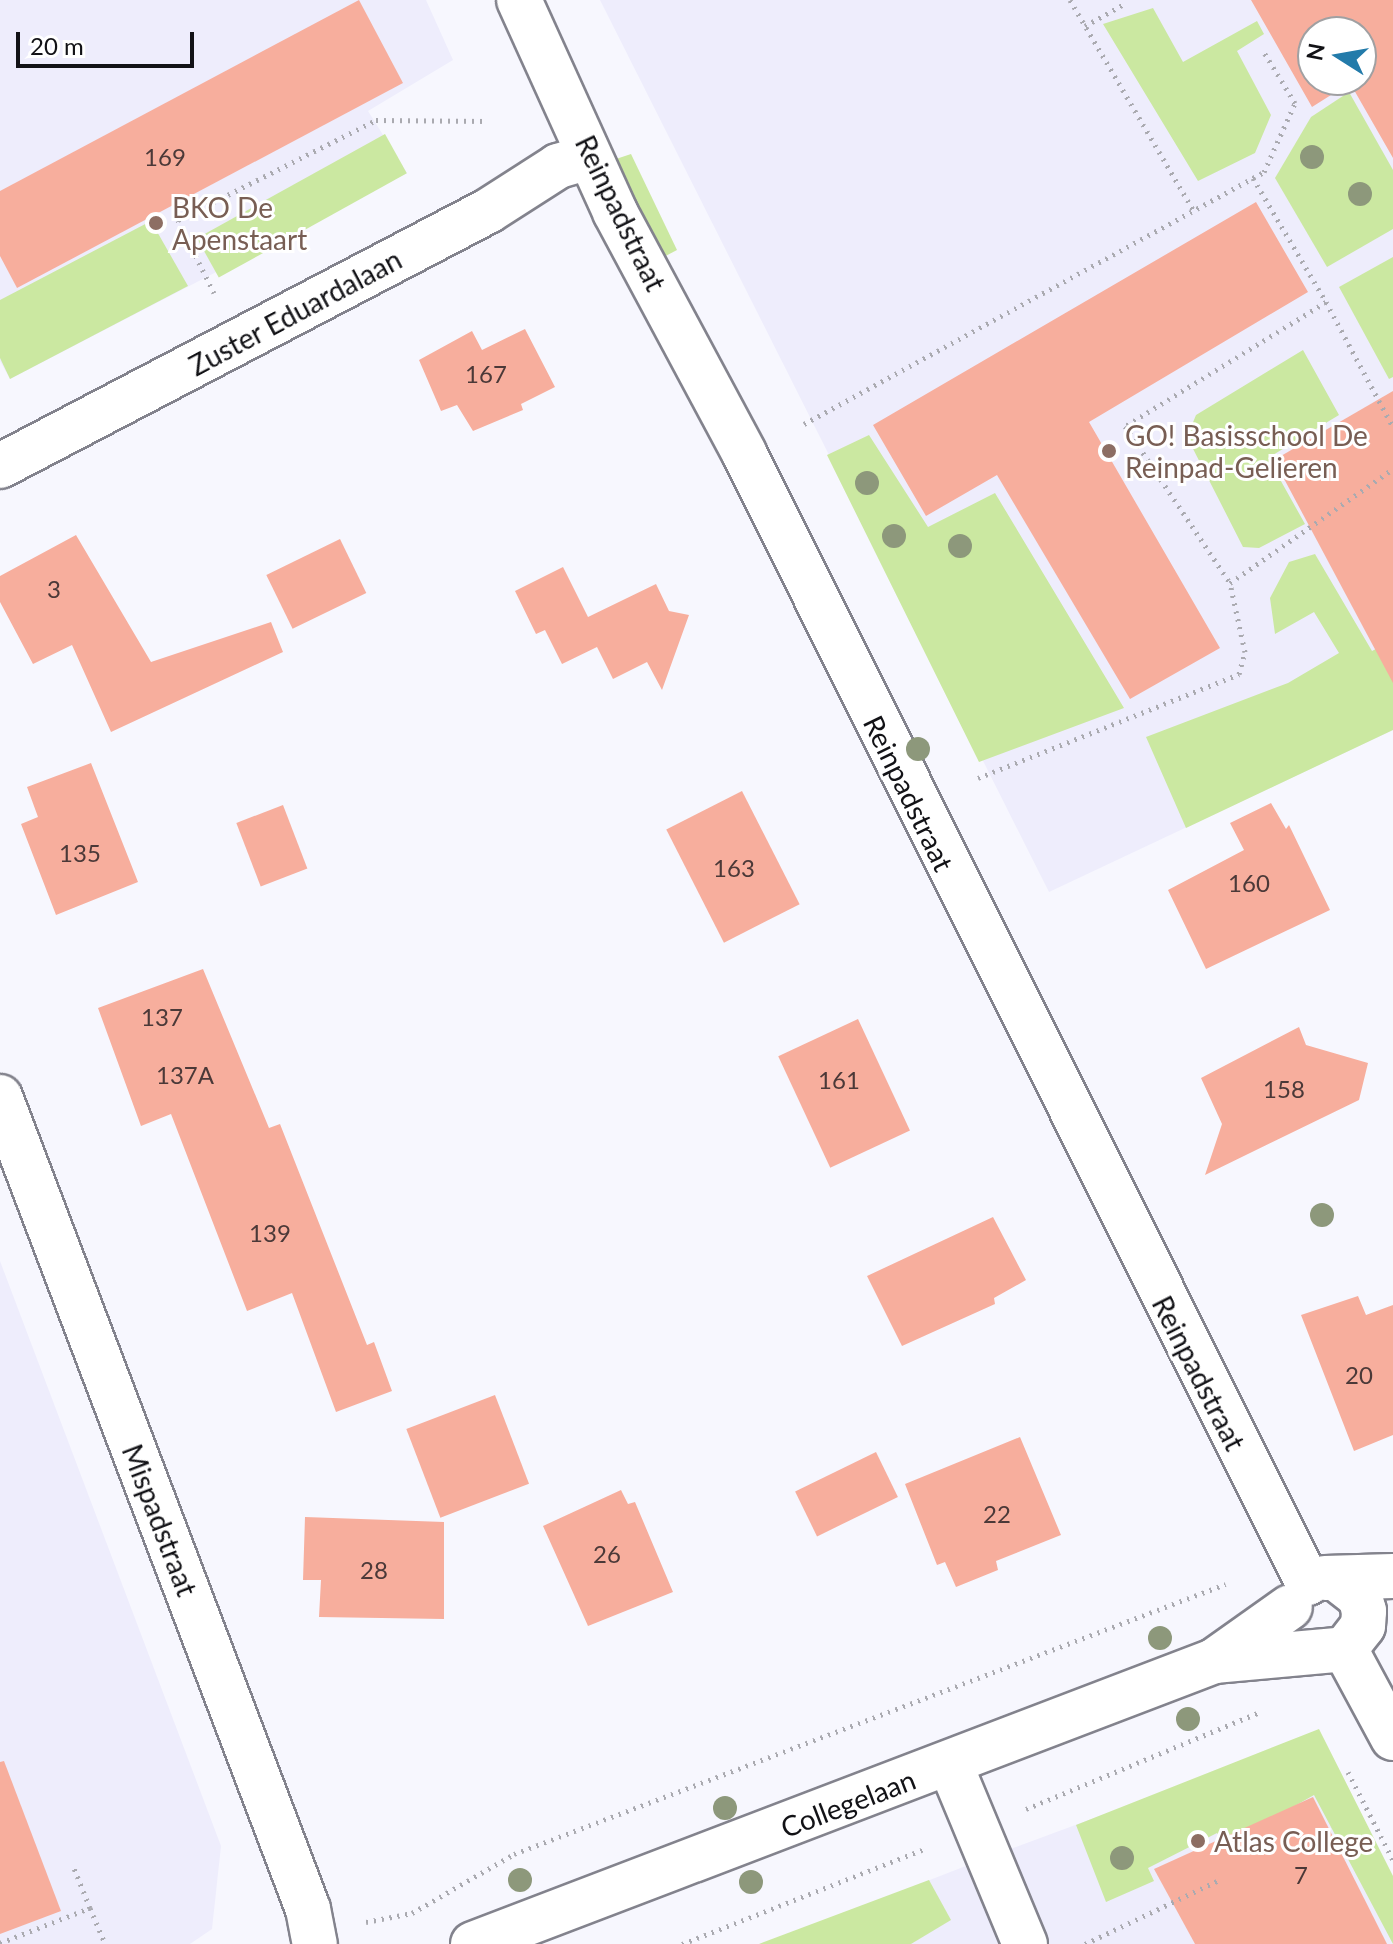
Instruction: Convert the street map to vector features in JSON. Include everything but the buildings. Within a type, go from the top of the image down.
[{"type":"street","name":"Reinpadstraat","points":[[519,0],[589,157],[744,453],[1281,1537],[1311,1590]]},
{"type":"street","name":"Zuster Eduardalaan","points":[[0,466],[488,211],[558,166],[589,157]]},
{"type":"street","name":"Mispadstraat","points":[[0,1097],[314,1939]]},
{"type":"street","points":[[1311,1590],[1393,1576]]},
{"type":"street","points":[[1311,1590],[1294,1635],[1354,1634]]},
{"type":"street","points":[[1311,1590],[1360,1597],[1354,1634],[1393,1738]]},
{"type":"street","name":"Collegelaan","points":[[1214,1661],[1311,1590]]},
{"type":"street","name":"Collegelaan","points":[[478,1944],[1214,1661],[1354,1634]]},
{"type":"street","points":[[950,1764],[1025,1944]]},
{"type":"path","points":[[1070,0],[1194,211]]},
{"type":"path","points":[[1085,26],[1124,4]]},
{"type":"path","points":[[804,424],[1264,172],[1295,103],[1262,49]]},
{"type":"path","points":[[214,293],[178,220],[376,120],[488,121]]},
{"type":"path","points":[[1253,178],[1326,302],[1393,427]]},
{"type":"path","points":[[978,778],[1239,674],[1245,652],[1230,583],[1125,426],[1326,302]]},
{"type":"path","points":[[1230,583],[1393,469]]},
{"type":"path","points":[[314,1939],[412,1913],[514,1854],[1097,1628]]},
{"type":"path","points":[[682,1944],[1244,1723],[1266,1708]]},
{"type":"path","points":[[74,1868],[105,1944]]},
{"type":"path","points":[[1085,1944],[1221,1879]]},
{"type":"path","points":[[0,1943],[90,1908]]},
{"type":"shaded area","name":"BKO De Apenstaart","points":[[0,0],[426,0],[453,60],[368,111],[407,173],[10,379],[0,361]]},
{"type":"shaded area","name":"GO! Basisschool De Reinpad-Gelieren","points":[[600,0],[1393,0],[1393,730],[1049,892]]},
{"type":"shaded area","points":[[0,1261],[221,1846],[212,1929],[190,1944],[0,1944]]},
{"type":"shaded area","name":"Atlas College","points":[[1310,1738],[1393,1944],[765,1944],[989,1857]]},
{"type":"green space","points":[[1153,8],[1183,62],[1257,21],[1264,34],[1237,51],[1271,115],[1255,153],[1198,181],[1103,24]]},
{"type":"green space","points":[[1343,96],[1351,96],[1393,170],[1393,229],[1327,267],[1275,178],[1311,117]]},
{"type":"green space","points":[[385,134],[407,173],[219,278],[197,238]]},
{"type":"green space","points":[[631,154],[677,250],[658,260],[604,163]]},
{"type":"green space","points":[[151,221],[188,286],[10,379],[0,358],[0,300]]},
{"type":"green space","points":[[1393,257],[1393,377],[1389,379],[1339,287]]},
{"type":"green space","points":[[1303,350],[1339,415],[1268,458],[1305,524],[1259,548],[1243,547],[1187,437],[1196,415]]},
{"type":"green space","points":[[869,435],[928,527],[995,493],[1124,708],[979,762],[827,455]]},
{"type":"green space","points":[[1315,554],[1372,651],[1393,640],[1393,730],[1186,828],[1146,737],[1288,683],[1339,653],[1314,612],[1275,634],[1270,598],[1289,562]]},
{"type":"green space","points":[[1319,1729],[1393,1876],[1393,1944],[1314,1795],[1226,1845],[1217,1833],[1148,1868],[1154,1881],[1106,1902],[1076,1825]]},
{"type":"green space","points":[[929,1880],[951,1920],[911,1944],[759,1944]]},
{"type":"place","name":"BKO De Apenstaart","points":[[156,223]]},
{"type":"place","name":"GO! Basisschool De Reinpad-Gelieren","points":[[1109,451]]},
{"type":"place","name":"Atlas College","points":[[1198,1841]]}]
